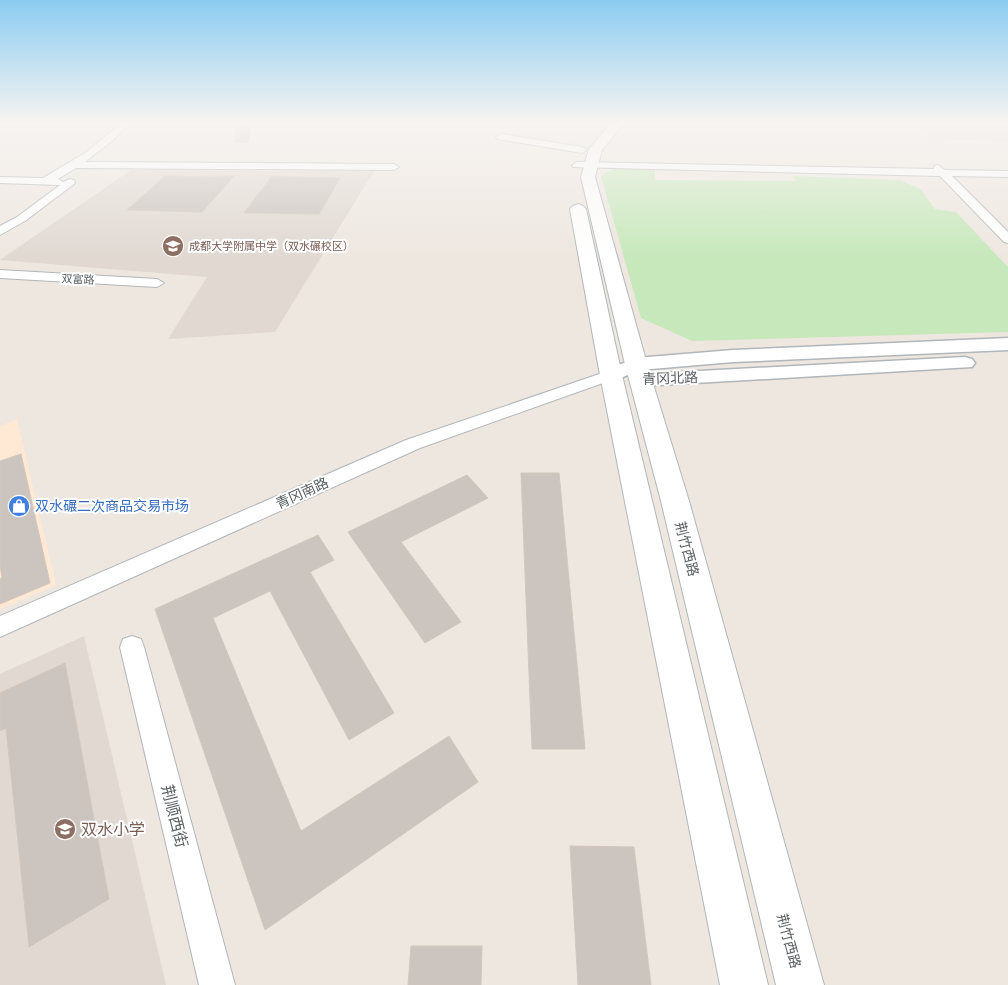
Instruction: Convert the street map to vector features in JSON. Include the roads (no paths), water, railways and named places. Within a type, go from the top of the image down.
[{"type":"main road","name":"荆竹西路","points":[[586,168],[629,373],[744,985]]},
{"type":"main road","name":"荆竹西路","points":[[629,373],[675,501],[800,985]]},
{"type":"street","points":[[46,181],[70,168]]},
{"type":"street","points":[[868,168],[1008,170]]},
{"type":"street","points":[[940,170],[1008,174]]},
{"type":"street","points":[[940,170],[1008,239]]},
{"type":"street","points":[[0,180],[70,182],[21,219],[0,232]]},
{"type":"street","name":"双富路","points":[[0,274],[157,283]]},
{"type":"street","name":"青冈北路","points":[[629,373],[733,356],[1008,344]]},
{"type":"street","name":"青冈北路","points":[[629,373],[1008,361]]},
{"type":"street","name":"青冈南路","points":[[0,627],[413,444],[629,373]]},
{"type":"street","name":"荆顺西街","points":[[132,648],[217,985]]},
{"type":"place","name":"成都大学附属中学（双水碾校区）","points":[[173,246]]},
{"type":"place","name":"双水碾二次商品交易市场","points":[[19,506]]},
{"type":"place","name":"双水小学","points":[[65,829]]}]
